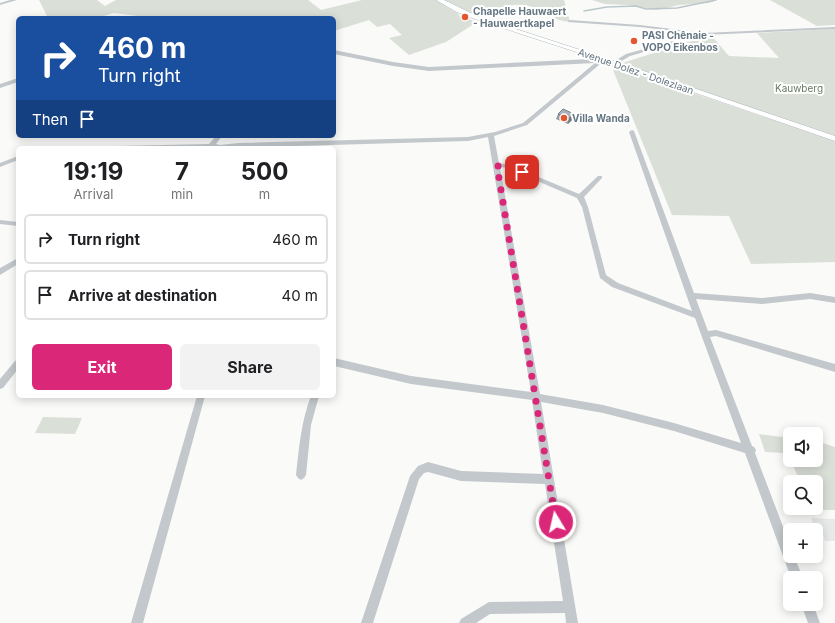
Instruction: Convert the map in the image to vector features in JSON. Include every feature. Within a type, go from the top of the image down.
[{"type":"street","points":[[0,4],[15,0]]},
{"type":"street","name":"Avenue Dolez - Dolezlaan","points":[[439,0],[476,18],[601,61],[615,63],[835,139]]},
{"type":"street","points":[[570,21],[640,26],[704,34],[835,28]]},
{"type":"street","points":[[615,63],[628,55],[704,34]]},
{"type":"street","points":[[336,52],[392,64],[429,69],[601,61]]},
{"type":"street","points":[[270,146],[461,139],[490,136],[513,129],[529,120],[601,61]]},
{"type":"street","points":[[0,86],[16,81]]},
{"type":"street","points":[[632,132],[698,316],[751,450],[794,571]]},
{"type":"street","points":[[490,136],[497,166],[536,397],[572,623]]},
{"type":"street","points":[[0,166],[16,159]]},
{"type":"street","points":[[497,166],[508,166],[580,197],[585,207],[603,276],[615,285],[698,316]]},
{"type":"street","points":[[580,197],[600,177]]},
{"type":"street","points":[[0,222],[16,224]]},
{"type":"street","points":[[0,272],[16,262]]},
{"type":"street","points":[[692,296],[762,301],[810,296],[835,300]]},
{"type":"street","points":[[706,334],[716,333],[835,368]]},
{"type":"street","points":[[336,362],[412,380],[536,397],[635,416],[751,450]]},
{"type":"street","points":[[0,385],[16,366]]},
{"type":"street","points":[[137,623],[200,398]]},
{"type":"street","points":[[301,475],[306,424],[314,398]]},
{"type":"street","points":[[367,623],[415,476],[421,469],[428,467],[461,476],[478,478],[549,479]]},
{"type":"street","points":[[465,623],[489,608],[569,607]]},
{"type":"street","points":[[810,611],[814,623]]},
{"type":"shaded area","points":[[811,518],[835,519],[835,541],[825,541],[823,523],[813,523]]},
{"type":"green space","points":[[39,0],[97,0],[105,6],[116,0],[308,0],[321,10],[362,0],[435,0],[459,14],[458,15],[477,22],[446,42],[409,55],[389,38],[402,35],[390,24],[377,27],[369,20],[336,30],[336,16],[138,16],[114,13],[104,16],[47,16]]},
{"type":"green space","points":[[443,0],[564,0],[570,22],[560,20],[525,5],[511,5],[475,16]]},
{"type":"green space","points":[[592,0],[717,0],[709,3],[679,5],[657,10],[628,5],[605,4]]},
{"type":"green space","points":[[770,0],[835,0],[835,25],[817,26]]},
{"type":"green space","name":"Kauwberg","points":[[835,29],[835,138],[619,64],[711,35],[729,56],[779,58],[757,33]]},
{"type":"green space","points":[[611,65],[835,141],[835,262],[751,264],[729,216],[672,215]]},
{"type":"green space","points":[[43,417],[82,418],[75,434],[35,433]]},
{"type":"green space","points":[[759,434],[783,437],[783,453],[765,452]]},
{"type":"green space","points":[[823,443],[835,447],[835,510],[823,510],[823,475],[797,475],[794,467],[823,467]]},
{"type":"building","points":[[563,109],[574,114],[569,118],[558,114]]},
{"type":"waterway","points":[[584,11],[607,7],[636,6],[646,9],[677,8],[716,0]]},
{"type":"place","name":"Chapelle Hauwaert - Hauwaertkapel","points":[[465,17]]},
{"type":"place","name":"PASI Chênaie - VOPO Eikenbos","points":[[634,41]]},
{"type":"place","name":"Villa Wanda","points":[[564,118]]},
{"type":"route","points":[[522,172],[508,166],[497,166],[556,522]]}]
